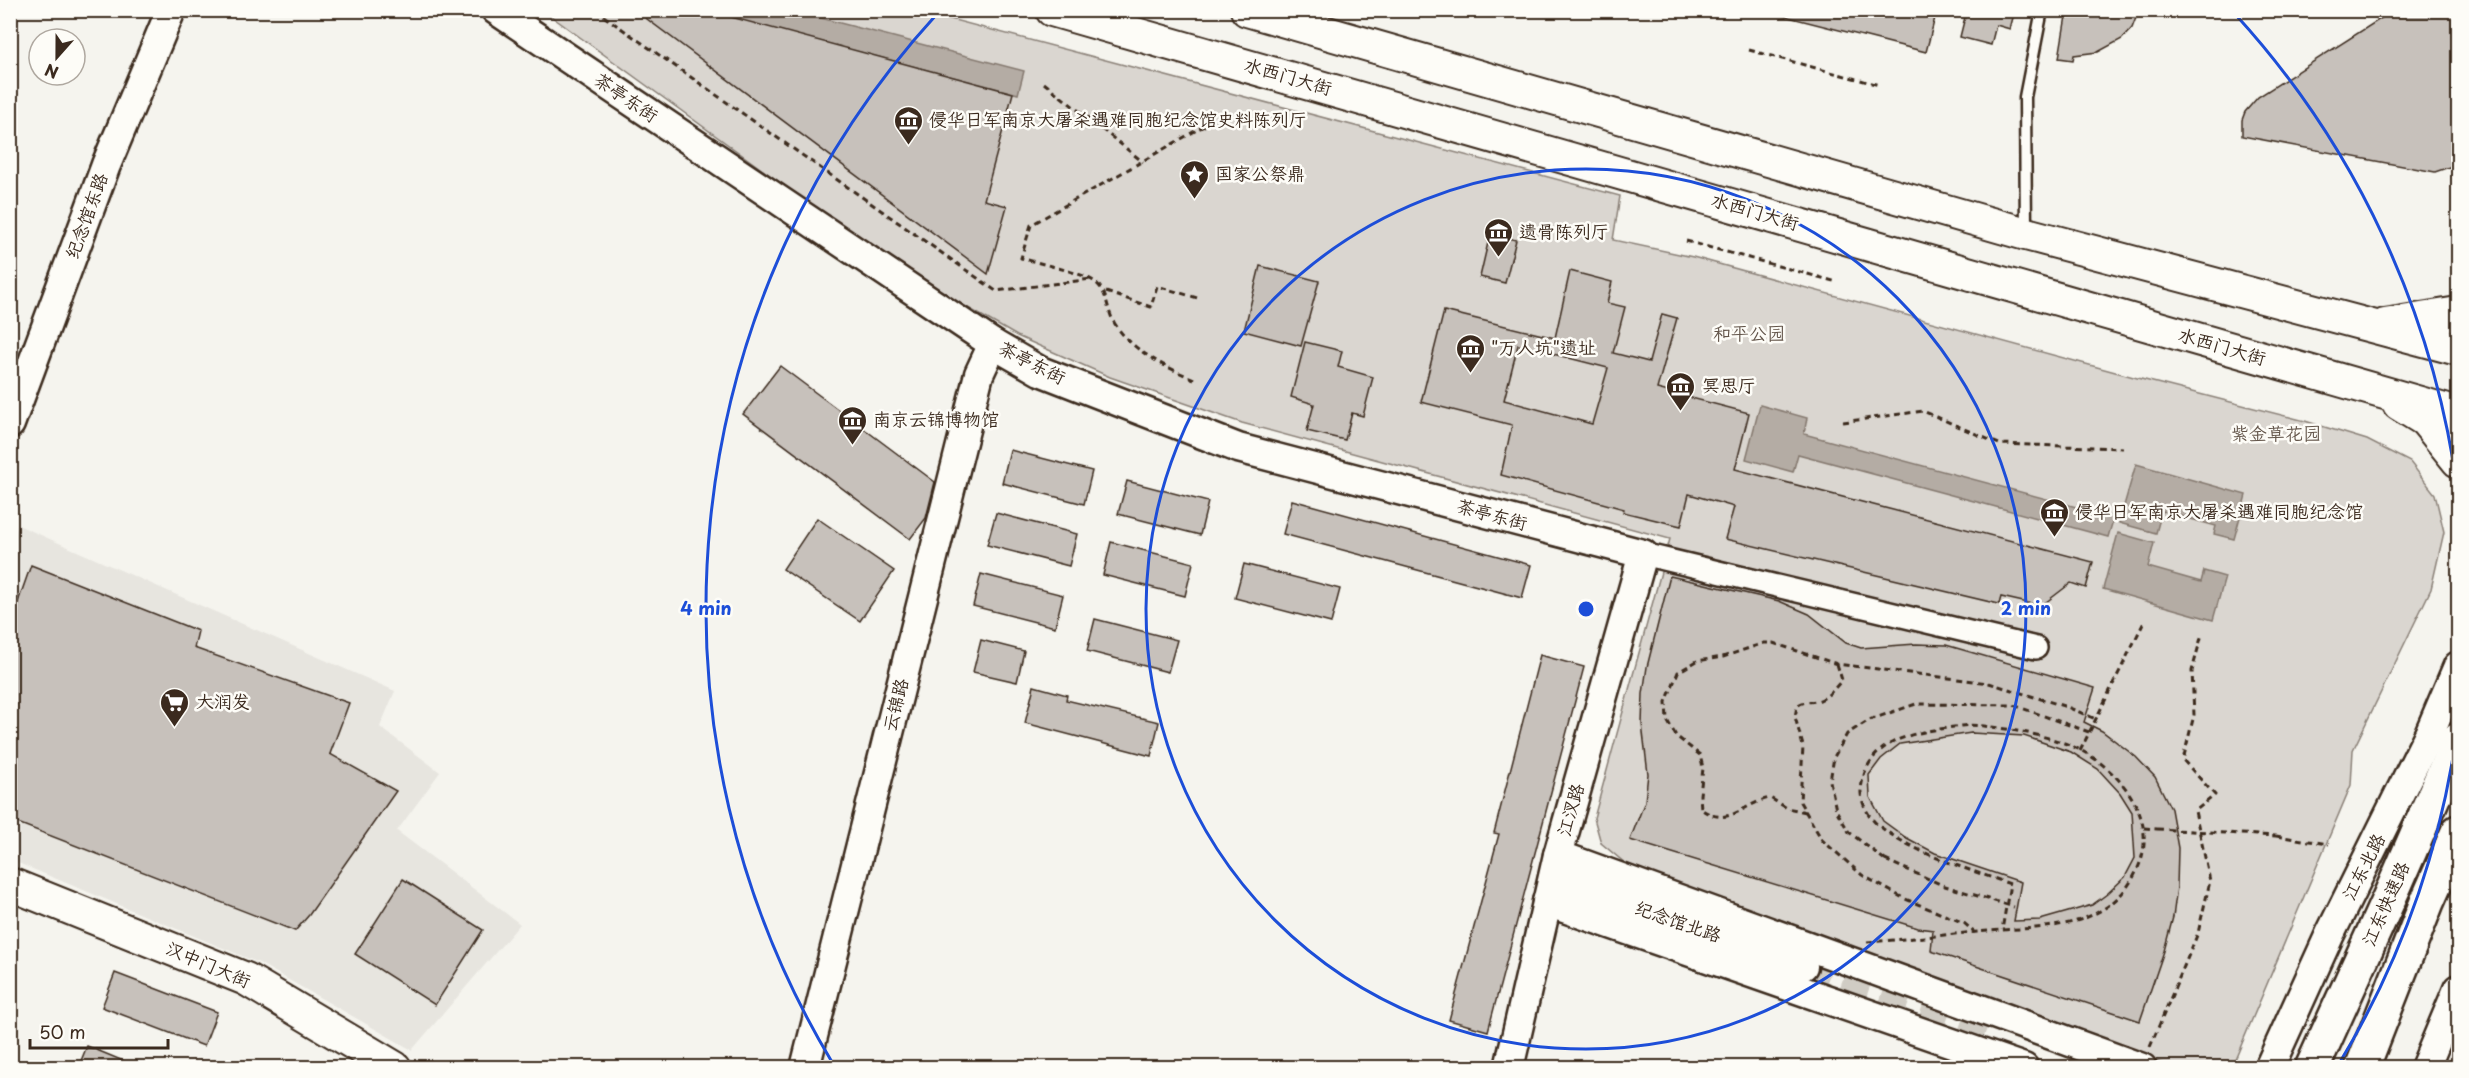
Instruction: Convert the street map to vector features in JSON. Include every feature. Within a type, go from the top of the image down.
[{"type":"highway","name":"江东快速路","points":[[2312,1068],[2458,740]]},
{"type":"highway","name":"江东快速路","points":[[2362,1068],[2427,902],[2458,832]]},
{"type":"main road","name":"水西门大街","points":[[1052,10],[1111,15],[2458,414]]},
{"type":"main road","points":[[1247,10],[2026,234],[2458,349]]},
{"type":"main road","points":[[2374,327],[2458,313]]},
{"type":"main road","points":[[2378,391],[2425,420],[2458,461]]},
{"type":"main road","name":"汉中门大街","points":[[10,884],[246,979],[395,1068]]},
{"type":"street","name":"纪念馆东路","points":[[10,424],[106,165],[171,10]]},
{"type":"street","name":"茶亭东街","points":[[496,10],[993,344],[1040,371],[1238,448],[1643,554]]},
{"type":"street","name":"云锦路","points":[[805,1068],[979,374],[993,344]]},
{"type":"street","points":[[1643,554],[2036,648]]},
{"type":"street","name":"江汊路","points":[[1509,1068],[1553,879],[1643,554]]},
{"type":"street","name":"江东北路","points":[[2269,1068],[2330,934],[2429,734],[2458,666]]},
{"type":"street","points":[[1553,879],[1812,994],[2024,1068]]},
{"type":"street","name":"纪念馆北路","points":[[1553,879],[1813,959],[1877,972],[1925,989],[1981,1019]]},
{"type":"street","points":[[1812,994],[1828,987],[1833,980],[1835,969],[1831,960],[1813,959]]},
{"type":"street","points":[[1865,1011],[1856,998],[1856,985],[1864,974],[1877,972]]},
{"type":"street","points":[[1907,1027],[1926,1025],[1933,1020],[1938,1004],[1925,989]]},
{"type":"street","points":[[2425,1068],[2449,1040],[2458,989]]},
{"type":"street","points":[[1960,1046],[1954,1030],[1954,1022],[1963,1010],[2085,1068]]},
{"type":"street","points":[[1981,1019],[2146,1057]]},
{"type":"lane","points":[[2026,234],[2025,97],[2042,10]]},
{"type":"path","points":[[595,10],[996,291],[1092,279]]},
{"type":"path","points":[[1749,50],[1879,86]]},
{"type":"path","points":[[1044,83],[1143,162]]},
{"type":"path","points":[[1201,299],[1157,286],[1151,307],[1105,292],[1092,279],[1021,258],[1031,225],[1216,119]]},
{"type":"path","points":[[1686,241],[1837,282]]},
{"type":"path","points":[[1105,292],[1108,311],[1124,336],[1152,357],[1194,379]]},
{"type":"path","points":[[1843,422],[1923,411],[1999,444],[2123,448]]},
{"type":"path","points":[[2080,751],[2145,620]]},
{"type":"path","points":[[2146,1057],[2198,933],[2210,881],[2195,811],[2215,795],[2183,760],[2194,715],[2192,671],[2202,634]]},
{"type":"path","points":[[1806,812],[1787,808],[1770,798],[1758,801],[1732,816],[1712,816],[1701,809],[1703,768],[1700,755],[1676,736],[1667,720],[1666,702],[1678,672],[1697,661],[1723,657],[1773,643],[1837,664],[1989,683],[2097,717]]},
{"type":"path","points":[[1837,664],[1842,680],[1830,694],[1818,701],[1804,701],[1797,706],[1795,717],[1803,746],[1800,802],[1822,840],[1862,875],[1903,898],[1964,922],[1975,933]]},
{"type":"path","points":[[2014,907],[1945,886],[1885,860],[1849,832],[1836,810],[1830,781],[1834,757],[1847,734],[1869,720],[1916,704],[2013,705],[2089,732]]},
{"type":"path","points":[[1859,943],[2035,929],[2066,924],[2099,912],[2117,898],[2136,876],[2143,854],[2144,828],[2137,804],[2117,779],[2092,757],[2067,745],[2028,733],[1974,724],[1925,731],[1888,744],[1868,761],[1862,779],[1860,799],[1876,824],[1905,843],[1937,858],[2010,884],[2002,930]]},
{"type":"path","points":[[2144,828],[2276,836],[2329,844]]},
{"type":"shaded area","points":[[705,11],[794,11],[1024,71],[1018,94]]},
{"type":"shaded area","points":[[1760,405],[1807,418],[1804,434],[2114,517],[2108,537],[1798,454],[1793,472],[1746,459]]},
{"type":"shaded area","points":[[2136,464],[2246,495],[2234,539],[2214,534],[2216,526],[2162,511],[2156,533],[2119,523]]},
{"type":"shaded area","points":[[18,525],[395,691],[380,727],[440,772],[397,831],[520,924],[412,1050],[259,963],[11,860],[10,548]]},
{"type":"shaded area","points":[[2118,533],[2154,543],[2148,567],[2201,582],[2204,571],[2225,577],[2213,620],[2103,589]]},
{"type":"green space","name":"侵华日军南京大屠杀遇难同胞纪念馆","points":[[544,11],[920,11],[1620,196],[1613,240],[1693,257],[2141,379],[2305,421],[2367,440],[2410,462],[2435,494],[2444,532],[2431,589],[2353,750],[2351,785],[2232,1067],[2172,1067],[1881,962],[1625,863],[1601,843],[1594,818],[1670,539],[1242,423],[1110,377],[1017,336],[895,266]]},
{"type":"building","name":"侵华日军南京大屠杀遇难同胞纪念馆史料陈列厅","points":[[635,10],[705,10],[1013,93],[984,200],[1007,206],[988,274]]},
{"type":"building","points":[[1785,10],[1937,10],[1926,52],[1784,16]]},
{"type":"building","points":[[1959,10],[2015,10],[2010,29],[1996,25],[1991,45],[1960,37],[1965,17],[1958,15]]},
{"type":"building","points":[[2067,10],[2139,10],[2132,28],[2122,39],[2098,52],[2074,55],[2073,60],[2059,58]]},
{"type":"building","points":[[2394,10],[2458,10],[2458,164],[2435,172],[2242,136],[2242,120],[2245,112],[2258,97]]},
{"type":"building","name":"遗骨陈列厅","points":[[1490,234],[1516,240],[1505,283],[1480,277]]},
{"type":"building","points":[[1260,266],[1319,281],[1301,346],[1244,331]]},
{"type":"building","points":[[1570,271],[1612,282],[1607,303],[1625,307],[1613,353],[1649,362],[1662,314],[1677,318],[1657,389],[1749,413],[1735,469],[2093,562],[2086,588],[2071,583],[2041,606],[2001,597],[1999,604],[1725,539],[1734,507],[1689,494],[1681,526],[1623,512],[1624,509],[1501,475],[1512,425],[1421,402],[1444,311],[1555,338]],"holes":[[[1518,345],[1608,368],[1592,424],[1504,400]]]},
{"type":"building","points":[[1305,342],[1342,351],[1338,367],[1373,377],[1363,416],[1352,413],[1345,440],[1307,431],[1314,404],[1291,397]]},
{"type":"building","points":[[780,366],[935,482],[926,518],[910,539],[743,414]]},
{"type":"building","points":[[1010,450],[1092,471],[1084,504],[1002,483]]},
{"type":"building","points":[[1127,481],[1208,502],[1200,535],[1118,514]]},
{"type":"building","points":[[1292,500],[1531,565],[1522,598],[1283,534]]},
{"type":"building","points":[[996,513],[1077,534],[1069,566],[987,545]]},
{"type":"building","points":[[817,518],[894,571],[860,621],[783,569]]},
{"type":"building","points":[[1111,542],[1193,563],[1185,596],[1103,575]]},
{"type":"building","points":[[1244,564],[1340,589],[1331,623],[1235,598]]},
{"type":"building","name":"大润发","points":[[31,565],[198,631],[194,648],[349,703],[330,754],[396,791],[309,915],[295,931],[10,820],[10,625]]},
{"type":"building","points":[[981,574],[1063,595],[1055,627],[973,606]]},
{"type":"building","points":[[1670,576],[1779,601],[1809,614],[1846,643],[1861,648],[1916,644],[1946,645],[2095,688],[2084,722],[2102,731],[2136,757],[2155,777],[2171,809],[2178,848],[2177,887],[2173,917],[2140,1021],[1931,951],[1933,930],[1918,928],[1630,840],[1645,801],[1648,774],[1642,724],[1647,667]],"holes":[[[1971,733],[2024,736],[2071,752],[2098,769],[2120,793],[2132,812],[2135,858],[2125,877],[2092,905],[2040,920],[2014,921],[2021,882],[1935,853],[1905,837],[1883,821],[1870,797],[1869,775],[1881,759],[1900,744]]]},
{"type":"building","points":[[1095,619],[1177,640],[1168,672],[1087,651]]},
{"type":"building","points":[[981,640],[1024,651],[1017,682],[973,672]]},
{"type":"building","points":[[1540,655],[1584,667],[1488,1031],[1449,1020],[1499,834],[1494,833]]},
{"type":"building","points":[[1034,686],[1067,695],[1066,700],[1159,722],[1151,756],[1025,723]]},
{"type":"building","points":[[403,879],[483,930],[435,1005],[355,954]]},
{"type":"building","points":[[115,973],[217,1012],[204,1046],[102,1007]]},
{"type":"building","points":[[87,1046],[138,1067],[138,1068],[78,1068]]},
{"type":"tunnel","points":[[1803,966],[1986,1031]]},
{"type":"place","name":"侵华日军南京大屠杀遇难同胞纪念馆史料陈列厅","points":[[908,146]]},
{"type":"place","name":"国家公祭鼎","points":[[1194,200]]},
{"type":"place","name":"遗骨陈列厅","points":[[1498,258]]},
{"type":"place","name":"\"万人坑\"遗址","points":[[1470,374]]},
{"type":"place","name":"冥思厅","points":[[1681,412]]},
{"type":"place","name":"南京云锦博物馆","points":[[852,446]]},
{"type":"place","name":"侵华日军南京大屠杀遇难同胞纪念馆","points":[[2054,538]]},
{"type":"place","name":"大润发","points":[[175,728]]},
{"type":"park label","name":"和平公园","points":[[1749,334]]},
{"type":"park label","name":"紫金草花园","points":[[2276,434]]}]
